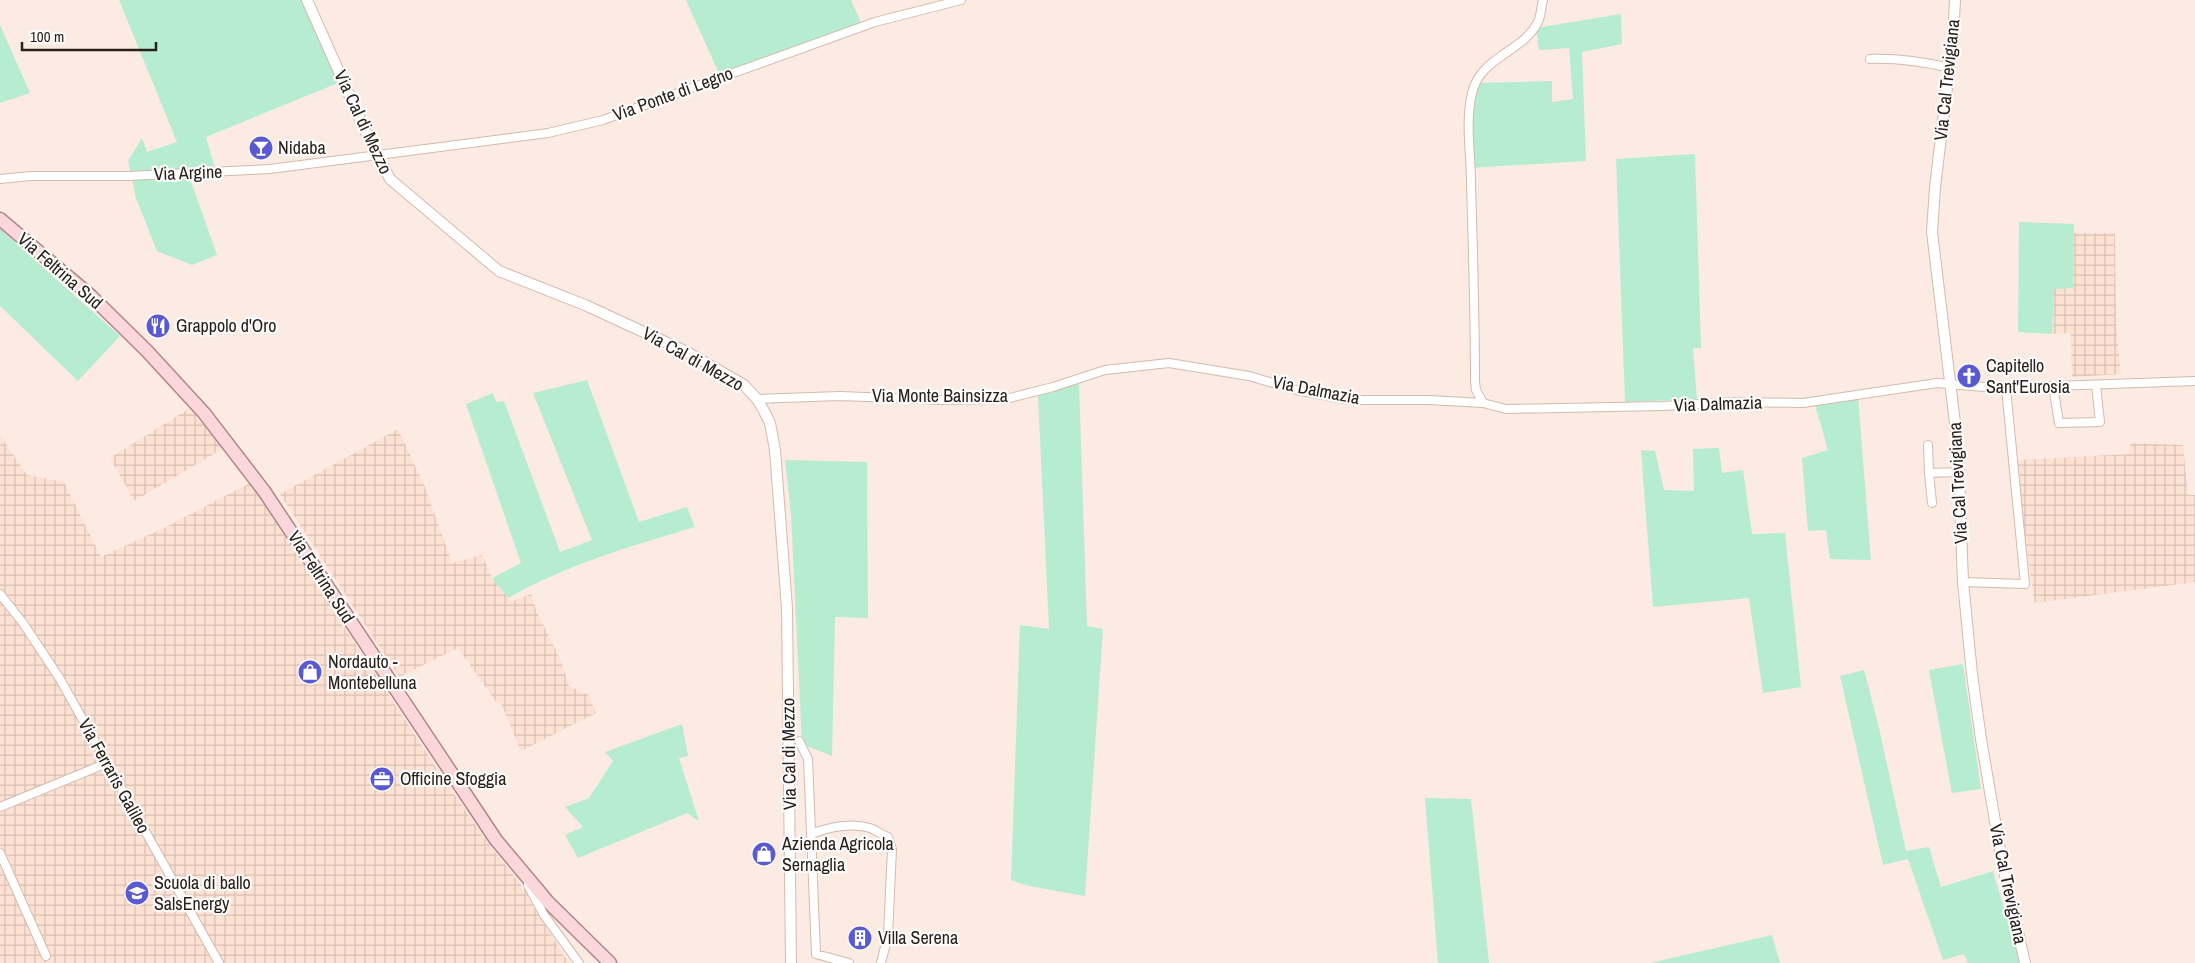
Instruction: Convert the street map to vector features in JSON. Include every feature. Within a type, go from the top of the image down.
[{"type":"main road","name":"Via Feltrina Sud","points":[[0,219],[91,296],[147,351],[223,436],[269,498],[474,810],[523,874],[569,924],[610,963]]},
{"type":"street","name":"Via Cal di Mezzo","points":[[307,0],[376,154],[390,179],[499,271],[585,305],[648,333],[744,385],[757,399],[770,423],[775,450],[787,608],[791,963]]},
{"type":"street","name":"Via Ponte di Legno","points":[[376,154],[510,140],[603,120],[875,22],[962,0]]},
{"type":"street","points":[[1483,403],[1476,390],[1475,381],[1475,302],[1469,132],[1472,93],[1476,81],[1490,63],[1531,32],[1539,21],[1542,0]]},
{"type":"street","name":"Via Cal Trevigiana","points":[[1955,0],[1950,68],[1935,187],[1932,232],[1952,385],[1968,638],[1982,748],[2002,862],[2025,963]]},
{"type":"street","points":[[1870,59],[1920,62],[1950,68]]},
{"type":"street","name":"Via Argine","points":[[0,179],[31,176],[128,176],[270,169],[376,154]]},
{"type":"street","name":"Via Monte Bainsizza","points":[[757,399],[840,396],[942,400],[1006,399],[1053,387],[1104,370],[1169,363],[1179,365]]},
{"type":"street","name":"Via Dalmazia","points":[[1179,365],[1249,376],[1300,390],[1351,400],[1429,400],[1483,403],[1506,409],[1662,406],[1738,402],[1803,403],[1937,383],[2006,388],[2195,381]]},
{"type":"street","points":[[2053,386],[2059,423],[2100,422],[2096,385]]},
{"type":"street","points":[[1963,582],[2025,584],[2006,388]]},
{"type":"street","points":[[1928,445],[1932,503]]},
{"type":"street","points":[[1929,473],[1959,472]]},
{"type":"street","name":"Via Ferraris Galileo","points":[[0,594],[23,623],[50,663],[219,963]]},
{"type":"street","points":[[799,741],[808,759],[816,954],[830,960],[849,963]]},
{"type":"street","points":[[0,807],[107,763]]},
{"type":"street","points":[[811,834],[825,828],[848,825],[871,828],[888,838],[892,849],[888,935],[881,963]]},
{"type":"street","points":[[0,853],[46,956]]},
{"type":"street","points":[[523,874],[544,914],[579,963]]},
{"type":"shaded area","points":[[2074,233],[2115,233],[2116,325],[2121,374],[2072,377],[2071,333],[2052,334],[2054,288],[2073,288]]},
{"type":"shaded area","points":[[190,408],[224,448],[134,501],[110,458]]},
{"type":"shaded area","points":[[398,429],[425,487],[452,563],[482,555],[492,578],[511,602],[531,594],[536,610],[561,661],[569,686],[588,695],[596,713],[521,751],[500,701],[496,702],[458,648],[399,677],[280,494]]},
{"type":"shaded area","points":[[0,435],[27,475],[64,482],[101,557],[164,528],[250,483],[443,778],[491,847],[528,894],[534,907],[570,963],[0,963]]},
{"type":"shaded area","points":[[2130,443],[2183,445],[2188,495],[2195,495],[2195,582],[2035,603],[2027,552],[2017,460],[2130,454]]},
{"type":"green space","points":[[119,0],[303,0],[338,83],[206,137],[217,175],[188,173],[217,255],[192,265],[157,251],[136,198],[128,161],[142,138],[147,152],[177,142]]},
{"type":"green space","points":[[686,0],[851,0],[863,27],[721,78]]},
{"type":"green space","points":[[1621,14],[1622,44],[1582,52],[1586,161],[1470,168],[1468,120],[1476,83],[1552,81],[1552,102],[1573,99],[1569,48],[1539,50],[1536,28]]},
{"type":"green space","points":[[0,25],[30,93],[0,103]]},
{"type":"green space","points":[[1695,154],[1701,348],[1693,348],[1697,399],[1625,402],[1616,159]]},
{"type":"green space","points":[[2019,222],[2074,224],[2073,288],[2054,289],[2052,334],[2018,332]]},
{"type":"green space","points":[[0,229],[120,336],[78,381],[0,306]]},
{"type":"green space","points":[[587,380],[639,522],[687,507],[695,527],[623,549],[576,566],[508,598],[492,578],[521,563],[466,404],[493,393],[496,402],[504,401],[560,552],[592,540],[533,393]]},
{"type":"green space","points":[[1079,383],[1087,626],[1103,629],[1085,896],[1029,886],[1011,880],[1020,625],[1049,629],[1038,395]]},
{"type":"green space","points":[[1858,398],[1871,560],[1830,559],[1826,530],[1808,531],[1802,458],[1828,450],[1815,405]]},
{"type":"green space","points":[[1719,448],[1722,473],[1743,470],[1752,534],[1785,533],[1801,687],[1763,693],[1749,598],[1653,607],[1641,450],[1655,451],[1664,490],[1694,491],[1693,449]]},
{"type":"green space","points":[[785,460],[867,462],[868,618],[835,617],[832,756],[802,744],[791,514]]},
{"type":"green space","points":[[1963,664],[1981,789],[1952,793],[1929,670]]},
{"type":"green space","points":[[1864,670],[1879,728],[1906,851],[1929,847],[1941,887],[1993,871],[2020,963],[1968,963],[1964,954],[1943,960],[1908,859],[1883,865],[1840,676]]},
{"type":"green space","points":[[682,724],[688,756],[679,758],[699,821],[687,813],[578,858],[565,835],[583,827],[565,807],[589,798],[613,761],[605,752]]},
{"type":"green space","points":[[1425,798],[1471,799],[1489,963],[1438,963]]},
{"type":"green space","points":[[1772,935],[1780,963],[1650,963]]},
{"type":"place","name":"Nidaba","points":[[261,148]]},
{"type":"place","name":"Grappolo d'Oro","points":[[158,326]]},
{"type":"place","name":"Capitello Sant'Eurosia","points":[[1969,376]]},
{"type":"place","name":"Nordauto - Montebelluna","points":[[310,672]]},
{"type":"place","name":"Officine Sfoggia","points":[[382,779]]},
{"type":"place","name":"Azienda Agricola Sernaglia","points":[[764,854]]},
{"type":"place","name":"Scuola di ballo SalsEnergy","points":[[137,893]]},
{"type":"place","name":"Villa Serena","points":[[860,938]]}]
